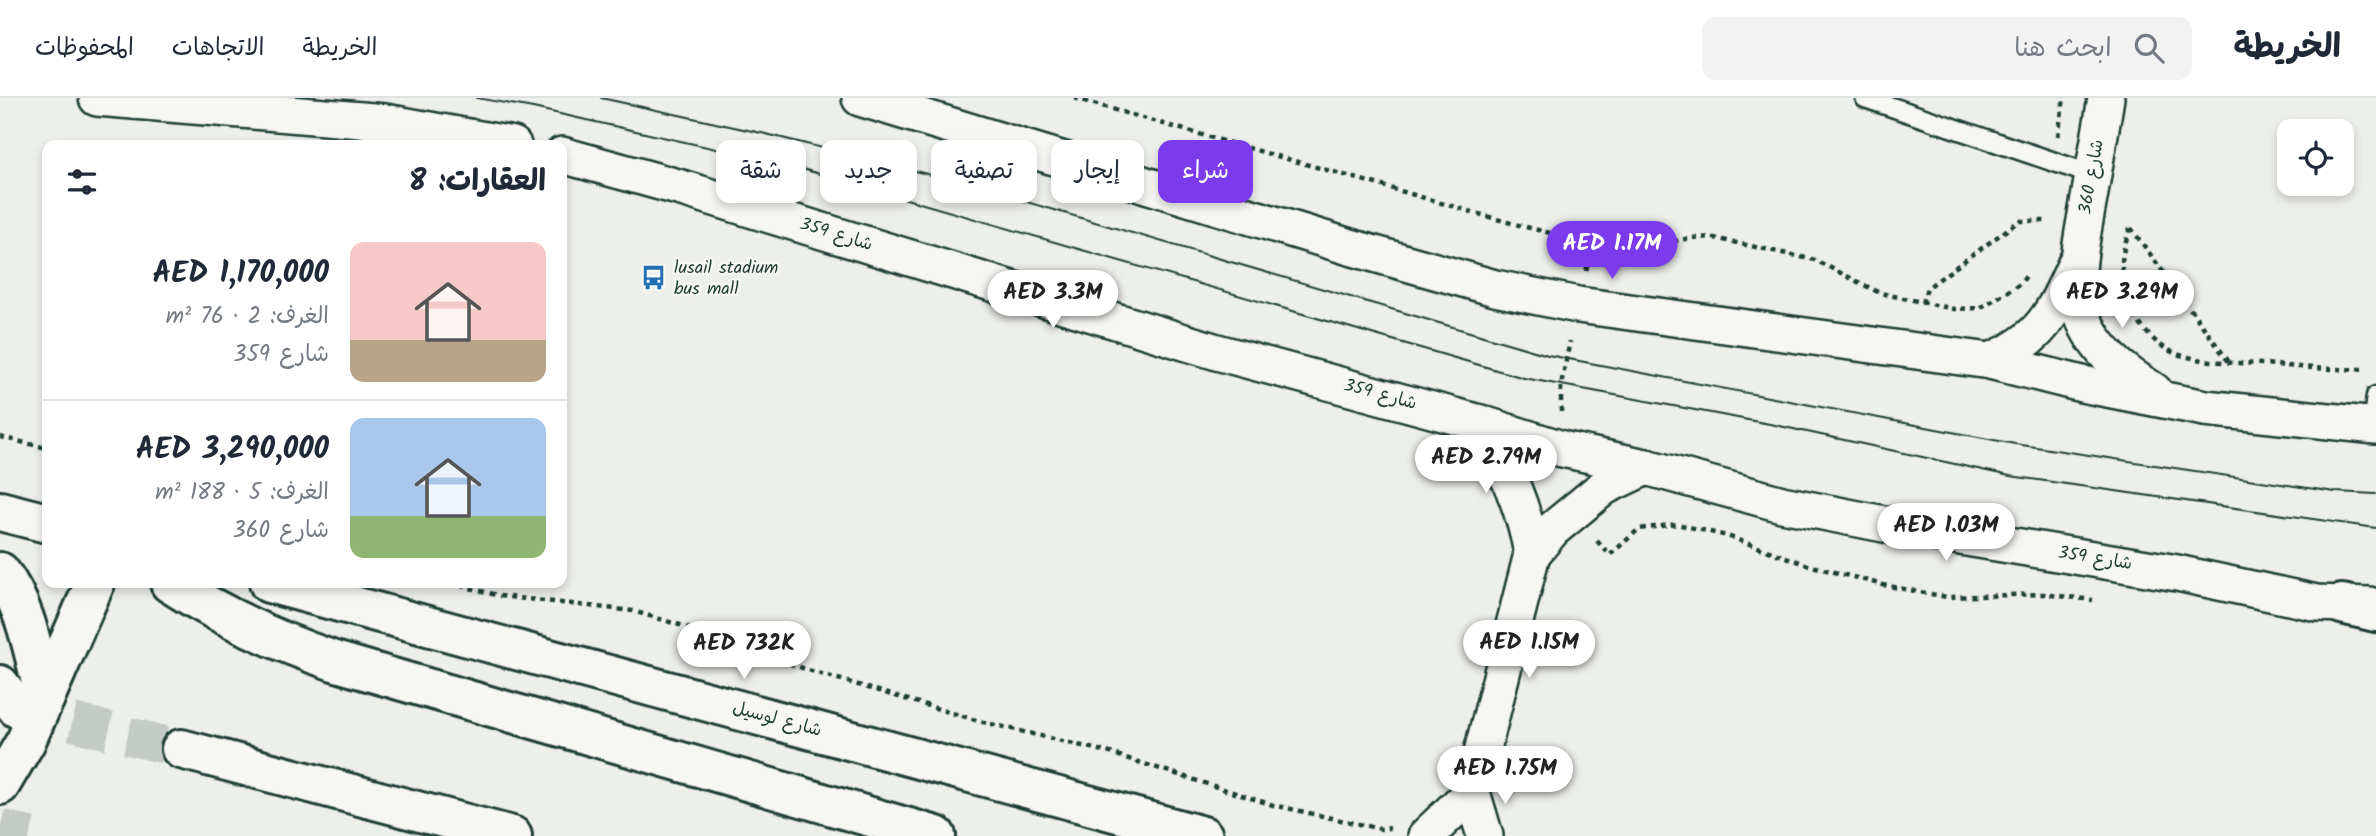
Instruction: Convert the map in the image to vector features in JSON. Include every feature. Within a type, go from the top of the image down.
[{"type":"main road","points":[[0,511],[42,522]]},
{"type":"main road","points":[[0,572],[7,580],[20,608],[16,699],[26,741],[0,785]]},
{"type":"main road","points":[[16,699],[92,588]]},
{"type":"main road","points":[[178,588],[236,622],[284,644],[334,661],[936,836]]},
{"type":"main road","name":"شارع لوسيل","points":[[287,588],[1203,836]]},
{"type":"main road","points":[[181,749],[512,836]]},
{"type":"street","points":[[97,98],[376,134],[451,140]]},
{"type":"street","points":[[860,98],[1350,247],[1495,288],[1578,305],[1990,361],[2082,384],[2205,408],[2375,416]]},
{"type":"street","name":"شارع 360","points":[[2106,98],[2079,257],[2079,303],[2082,316],[2100,348],[2126,374],[2168,401]]},
{"type":"street","name":"شارع 359","points":[[567,156],[698,193],[1217,352],[1480,423],[1562,449],[1646,467],[1807,509],[1894,526],[2177,573],[2317,603],[2367,603]]},
{"type":"street","name":"شارع 360","points":[[1990,361],[2012,352],[2034,337],[2058,304],[2079,257]]},
{"type":"street","points":[[1480,423],[1502,460],[1519,500],[1527,524],[1532,554],[1472,792],[1485,836]]},
{"type":"street","points":[[1532,554],[1571,513],[1604,487],[1646,467]]},
{"type":"street","points":[[1411,832],[1472,792]]},
{"type":"lane","points":[[1866,98],[2093,175]]},
{"type":"path","points":[[1074,98],[1504,220],[1635,248],[1699,236],[1714,238],[1815,260],[1880,293],[1954,309],[1980,308],[2020,284],[2028,273]]},
{"type":"path","points":[[2043,232],[2064,98]]},
{"type":"path","points":[[1922,303],[1927,288],[2019,221],[2045,221]]},
{"type":"path","points":[[2229,362],[2130,228],[2121,269],[2124,289],[2135,316],[2148,334],[2165,348],[2183,356],[2229,362],[2323,370],[2363,369]]},
{"type":"path","points":[[1562,449],[1561,385],[1594,241]]},
{"type":"path","points":[[0,437],[42,447]]},
{"type":"path","points":[[1571,513],[1610,555],[1639,529],[1677,524],[1727,536],[1808,565],[1883,585],[1935,595],[1947,597],[2043,594],[2096,600]]},
{"type":"path","points":[[470,588],[500,596],[537,598],[633,611],[808,670],[979,721],[1107,752],[1273,805],[1381,830],[1411,832]]},
{"type":"tunnel","points":[[17,708],[181,749]]},
{"type":"tunnel","points":[[0,828],[30,836]]},
{"type":"tram line","points":[[477,98],[792,166],[1524,378],[1775,425],[2010,476],[2376,528]]},
{"type":"tram line","points":[[601,98],[766,134],[955,181],[1548,355],[2015,444],[2335,492],[2376,494]]},
{"type":"place","name":"lusail stadium bus mall","points":[[654,278]]}]
